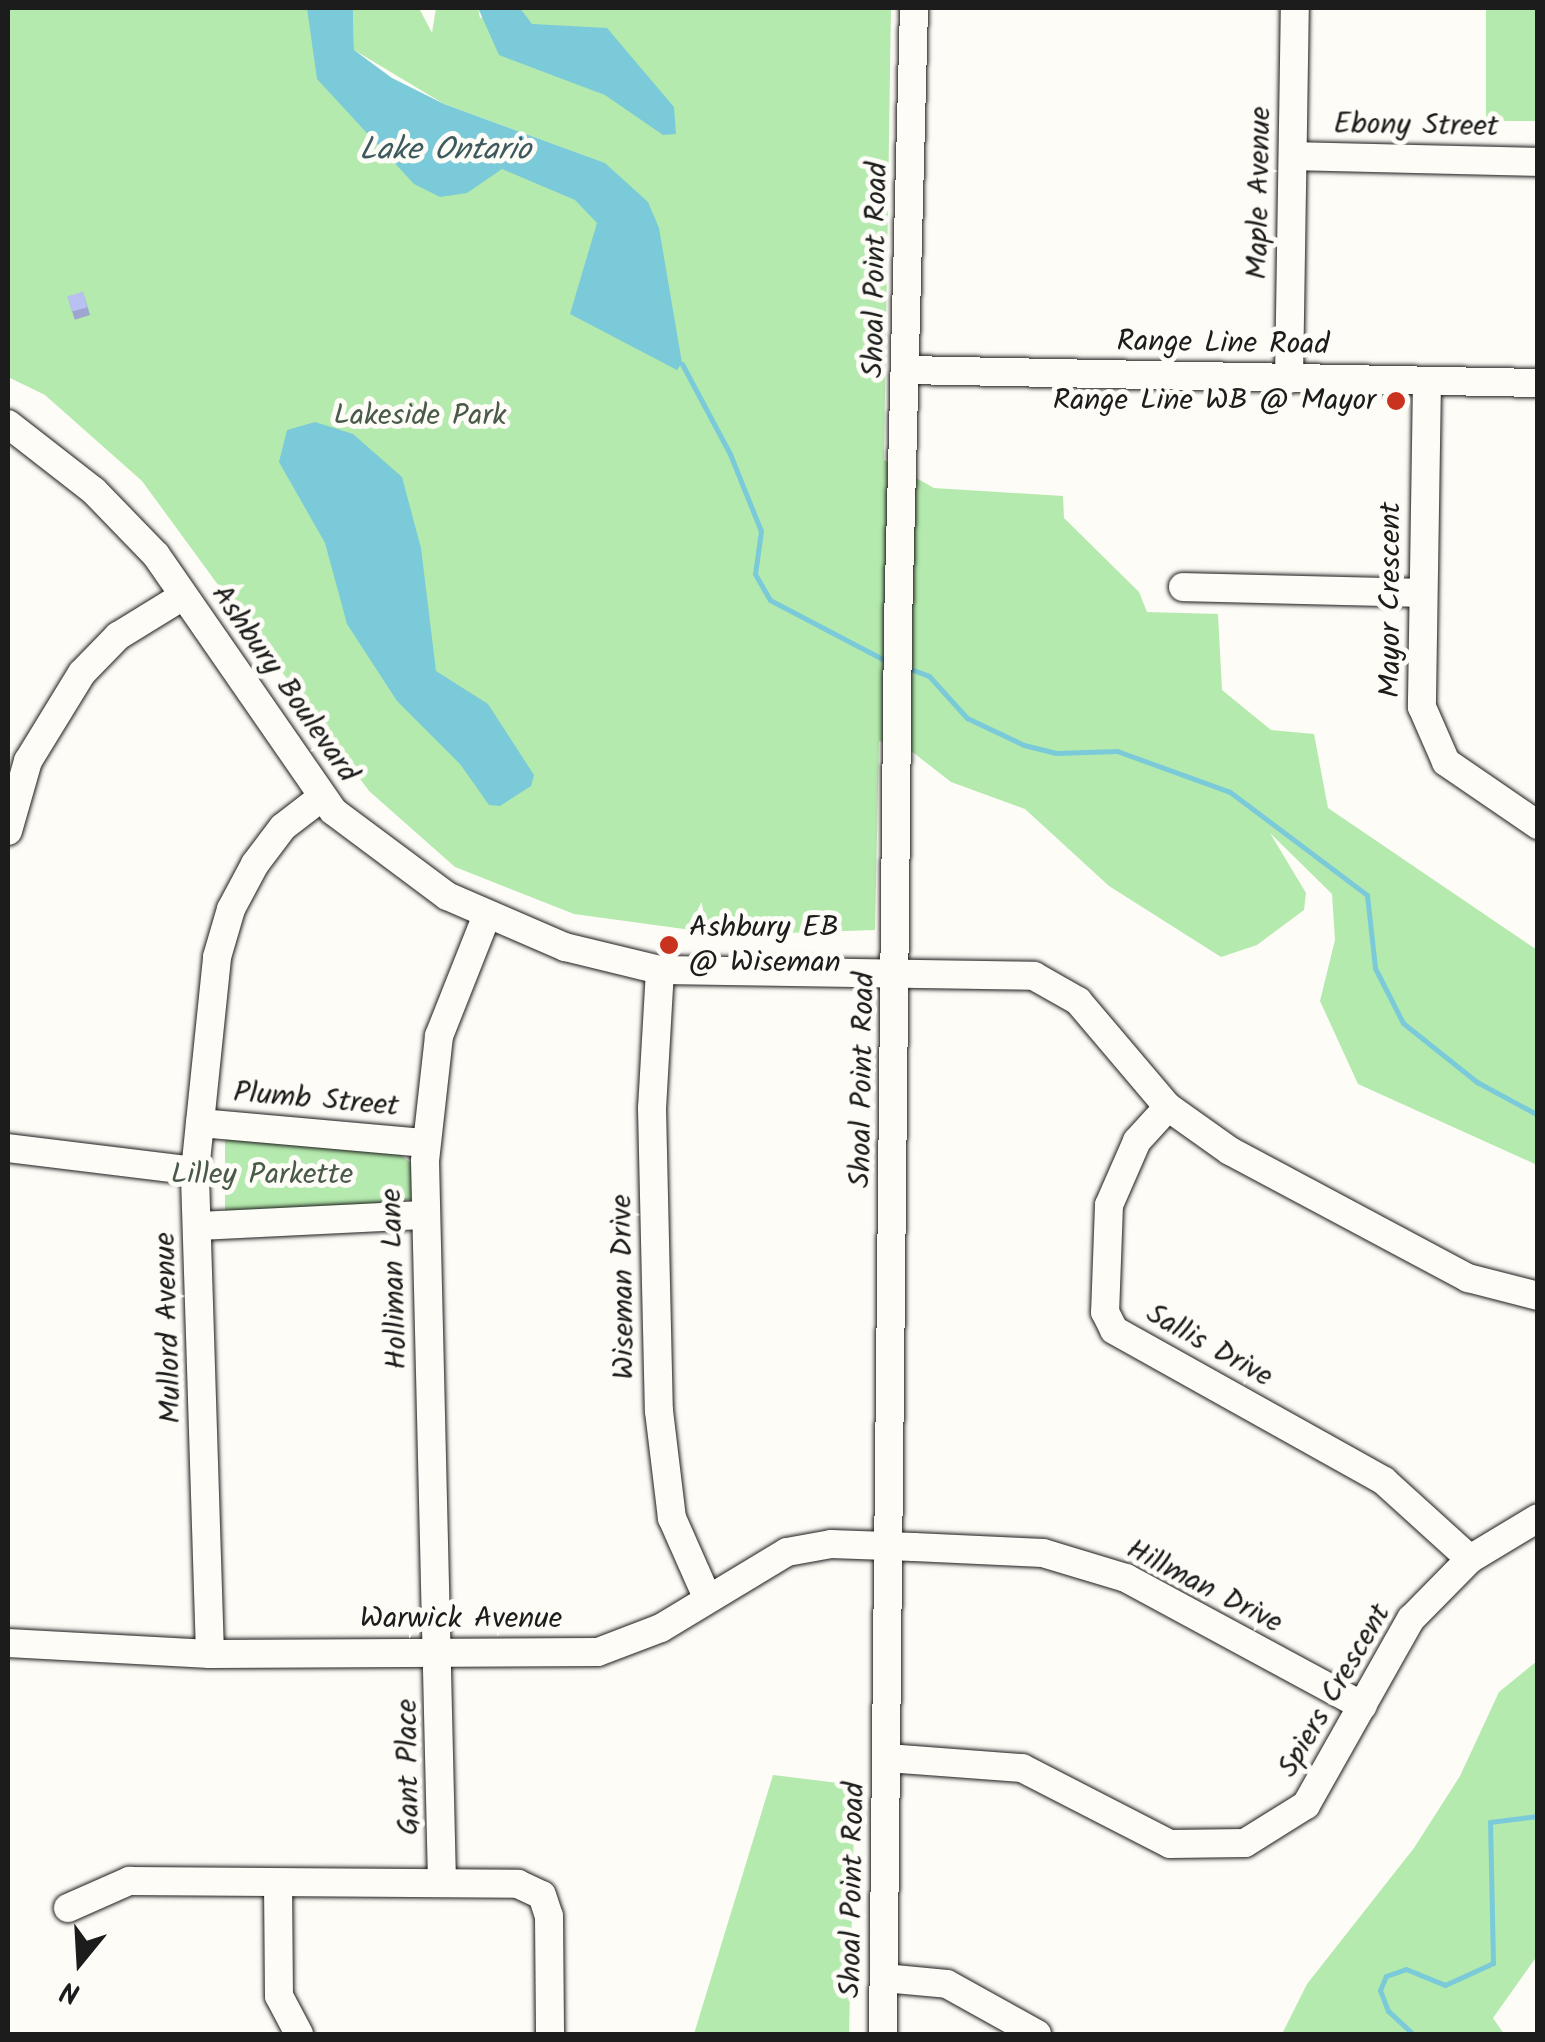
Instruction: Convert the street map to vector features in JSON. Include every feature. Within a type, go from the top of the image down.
[{"type":"street","name":"Shoal Point Road","points":[[883,2034],[898,972],[898,622],[914,8]]},
{"type":"street","name":"Maple Avenue","points":[[1289,379],[1295,8]]},
{"type":"street","name":"Ebony Street","points":[[1293,156],[1538,162]]},
{"type":"street","name":"Range Line Road","points":[[907,370],[1538,382]]},
{"type":"street","name":"Mayor Crescent","points":[[1427,380],[1422,707],[1430,736],[1446,762],[1538,825]]},
{"type":"street","name":"Ashbury Boulevard","points":[[8,424],[108,504],[183,596],[322,796],[392,860],[487,914],[565,947],[660,970],[898,972]]},
{"type":"street","points":[[1183,587],[1422,593]]},
{"type":"street","points":[[8,831],[28,761],[82,673],[118,636],[183,596]]},
{"type":"street","name":"Mullord Avenue","points":[[210,1654],[196,1171],[217,958],[232,909],[283,827],[322,796]]},
{"type":"street","name":"Holliman Lane","points":[[440,1651],[424,1215],[426,1143],[439,1036],[487,914]]},
{"type":"street","name":"Wiseman Drive","points":[[660,970],[652,1108],[659,1411],[672,1518],[706,1595]]},
{"type":"street","points":[[898,972],[1004,972],[1058,985],[1168,1106],[1230,1151],[1468,1278],[1538,1296]]},
{"type":"street","name":"Sallis Drive","points":[[1168,1106],[1137,1141],[1109,1205],[1105,1312],[1114,1330],[1384,1480],[1470,1559]]},
{"type":"street","name":"Plumb Street","points":[[200,1123],[426,1143]]},
{"type":"street","points":[[8,1148],[196,1171]]},
{"type":"street","points":[[198,1226],[424,1215]]},
{"type":"street","name":"Spiers Crescent","points":[[888,1758],[1022,1768],[1170,1844],[1208,1848],[1245,1843],[1306,1805],[1411,1618],[1470,1559],[1538,1518]]},
{"type":"street","name":"Warwick Avenue","points":[[8,1643],[210,1654],[598,1652],[661,1628],[706,1595],[787,1552],[831,1544],[888,1546]]},
{"type":"street","name":"Hillman Drive","points":[[888,1546],[1043,1554],[1126,1578],[1363,1706]]},
{"type":"street","name":"Gant Place","points":[[440,1651],[442,1882]]},
{"type":"street","points":[[68,1908],[129,1881],[518,1884],[542,1895],[549,1916],[550,2034]]},
{"type":"street","points":[[278,1883],[279,1996],[299,2034]]},
{"type":"street","points":[[884,1978],[947,1984],[1037,2034]]},
{"type":"green space","name":"Lakeside Park","points":[[8,8],[334,8],[345,65],[622,227],[604,163],[444,104],[354,50],[353,8],[419,8],[432,33],[436,8],[478,8],[480,18],[517,8],[891,8],[884,460],[934,488],[1063,496],[1064,518],[1139,592],[1147,612],[1218,614],[1222,690],[1271,730],[1314,734],[1328,808],[1537,950],[1537,1165],[1358,1084],[1320,1001],[1335,940],[1332,894],[1270,833],[1306,893],[1304,910],[1257,945],[1221,957],[1109,886],[1025,809],[951,782],[910,750],[879,741],[875,930],[728,935],[574,914],[455,867],[369,791],[142,481],[45,395],[8,377]]},
{"type":"green space","points":[[1486,8],[1537,8],[1537,121],[1486,121]]},
{"type":"green space","name":"Lilley Parkette","points":[[225,1135],[396,1151],[413,1165],[413,1197],[402,1203],[225,1212]]},
{"type":"green space","points":[[1537,1661],[1537,1956],[1493,2018],[1504,2034],[1282,2034],[1307,1984],[1414,1848],[1460,1776],[1499,1692]]},
{"type":"green space","points":[[773,1775],[855,1785],[849,2034],[694,2034]]},
{"type":"water","name":"Lake Ontario","points":[[307,8],[353,8],[354,50],[392,78],[444,104],[605,163],[648,202],[659,228],[682,363],[677,370],[570,314],[597,223],[575,200],[502,169],[467,193],[440,197],[414,184],[317,79]]},
{"type":"water","name":"Lake Ontario","points":[[478,8],[520,8],[532,24],[607,28],[674,107],[676,134],[663,135],[605,95],[499,55]]},
{"type":"water","points":[[315,422],[353,434],[402,477],[421,548],[436,671],[488,704],[534,775],[531,786],[500,806],[489,805],[460,764],[397,701],[347,624],[325,543],[279,462],[287,430]]},
{"type":"building","points":[[83,292],[87,307],[72,312],[68,296]]},
{"type":"waterway","points":[[682,364],[730,454],[761,531],[755,574],[770,600],[888,662]]},
{"type":"waterway","points":[[908,668],[929,676],[967,718],[1024,745],[1056,753],[1117,751],[1230,792],[1367,895],[1375,968],[1403,1023],[1477,1082],[1538,1115]]},
{"type":"waterway","points":[[1413,2034],[1388,2011],[1380,1990],[1386,1976],[1406,1969],[1445,1985],[1493,1963],[1490,1822],[1538,1816]]},
{"type":"place","name":"Range Line WB @ Mayor","points":[[1396,401]]},
{"type":"place","name":"Ashbury EB @ Wiseman","points":[[669,945]]}]
